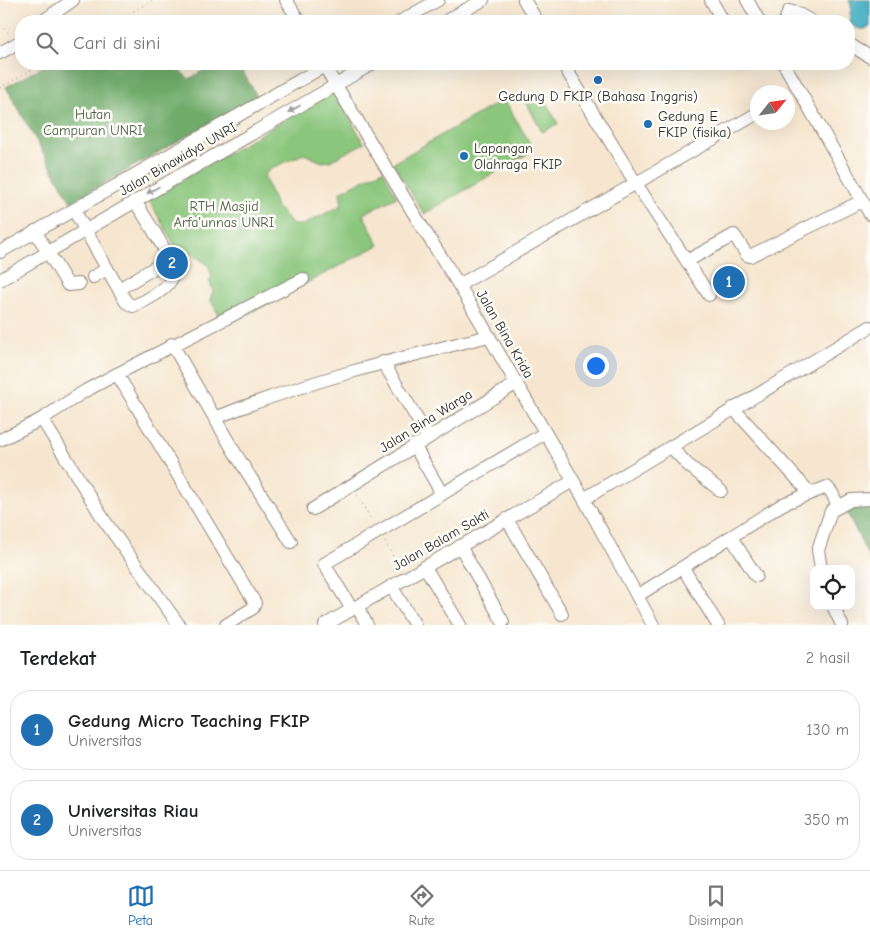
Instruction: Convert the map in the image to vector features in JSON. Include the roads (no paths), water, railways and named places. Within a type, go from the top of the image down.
[{"type":"street","points":[[51,15],[73,0]]},
{"type":"street","points":[[286,0],[295,15]]},
{"type":"street","points":[[412,15],[438,0]]},
{"type":"street","points":[[457,15],[483,0]]},
{"type":"street","points":[[524,0],[533,15]]},
{"type":"street","points":[[711,0],[720,15]]},
{"type":"street","points":[[747,0],[756,15]]},
{"type":"street","points":[[787,15],[789,12],[793,12],[799,15]]},
{"type":"street","points":[[0,53],[15,45]]},
{"type":"street","points":[[855,48],[870,57]]},
{"type":"street","name":"Jalan Binawidya UNRI","points":[[0,252],[315,70]]},
{"type":"street","name":"Jalan Bina Krida","points":[[328,70],[517,383],[653,625]]},
{"type":"street","name":"Jalan Binawidya UNRI","points":[[0,280],[361,70]]},
{"type":"street","points":[[567,70],[635,182],[709,295]]},
{"type":"street","points":[[788,70],[870,214]]},
{"type":"street","points":[[795,92],[799,89]]},
{"type":"street","points":[[459,284],[750,117]]},
{"type":"street","points":[[687,261],[734,235],[747,255],[750,256],[862,200]]},
{"type":"street","points":[[74,210],[107,269],[130,305],[140,304],[169,283],[172,272],[169,259],[135,201]]},
{"type":"street","points":[[35,231],[68,285],[79,284]]},
{"type":"street","points":[[119,289],[169,259]]},
{"type":"street","points":[[93,277],[107,269]]},
{"type":"street","points":[[0,440],[42,419],[85,391],[172,344],[303,279]]},
{"type":"street","points":[[584,500],[733,408],[870,327]]},
{"type":"street","points":[[215,418],[251,403],[331,376],[489,336]]},
{"type":"street","points":[[172,344],[291,542]]},
{"type":"street","points":[[383,362],[428,437]]},
{"type":"street","points":[[117,374],[255,603],[253,608],[226,625]]},
{"type":"street","name":"Jalan Bina Warga","points":[[314,510],[414,445],[517,383]]},
{"type":"street","points":[[733,408],[809,492]]},
{"type":"street","points":[[42,419],[104,520],[179,625]]},
{"type":"street","points":[[367,625],[324,564],[545,433]]},
{"type":"street","points":[[414,445],[442,494]]},
{"type":"street","points":[[671,447],[688,465],[721,491]]},
{"type":"street","name":"Jalan Balam Sakti","points":[[325,625],[573,481]]},
{"type":"street","points":[[637,596],[783,504],[809,492],[826,487],[832,493],[838,506]]},
{"type":"street","points":[[820,565],[818,550],[828,516],[838,506],[852,500],[870,499]]},
{"type":"street","points":[[507,520],[562,614]]},
{"type":"street","points":[[732,537],[756,576]]},
{"type":"street","points":[[460,546],[503,622]]},
{"type":"street","points":[[425,567],[460,625]]},
{"type":"street","points":[[683,568],[718,625]]},
{"type":"street","points":[[391,586],[415,625]]},
{"type":"street","points":[[834,610],[842,625]]},
{"type":"water","points":[[849,0],[870,0],[870,27],[861,29],[855,27],[855,15],[850,15],[851,6]]},
{"type":"place","name":"Gedung D FKIP (Bahasa Inggris)","points":[[598,80]]},
{"type":"place","name":"Gedung E FKIP (fisika)","points":[[648,124]]},
{"type":"place","name":"Lapangan Olahraga FKIP","points":[[464,156]]},
{"type":"place","name":"Universitas Riau","points":[[172,263]]},
{"type":"place","name":"Gedung Micro Teaching FKIP","points":[[729,282]]},
{"type":"park label","name":"Hutan Campuran UNRI","points":[[93,122]]},
{"type":"park label","name":"RTH Masjid Arfa'unnas UNRI","points":[[224,214]]}]
